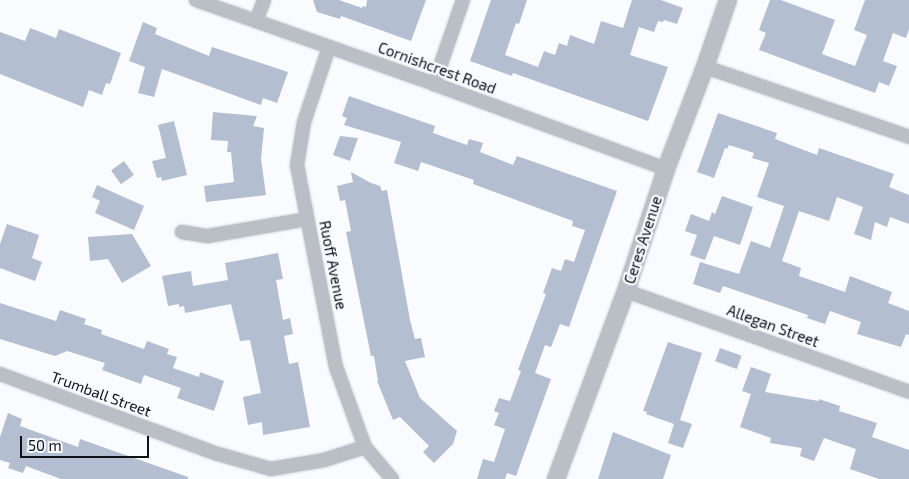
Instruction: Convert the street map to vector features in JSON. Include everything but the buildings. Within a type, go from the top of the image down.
[{"type":"street","name":"Cornishcrest Road","points":[[196,0],[666,169]]},
{"type":"street","points":[[256,22],[264,0]]},
{"type":"street","points":[[434,84],[463,0]]},
{"type":"street","name":"Ceres Avenue","points":[[556,479],[626,291],[666,169],[728,0]]},
{"type":"street","name":"Ruoff Avenue","points":[[330,47],[304,122],[298,165],[336,367],[365,446],[392,479]]},
{"type":"street","points":[[705,67],[908,132]]},
{"type":"street","points":[[182,232],[208,236],[307,219]]},
{"type":"street","name":"Allegan Street","points":[[626,291],[909,392]]},
{"type":"street","name":"Trumball Street","points":[[0,374],[218,454],[272,468],[324,460],[365,446]]}]
